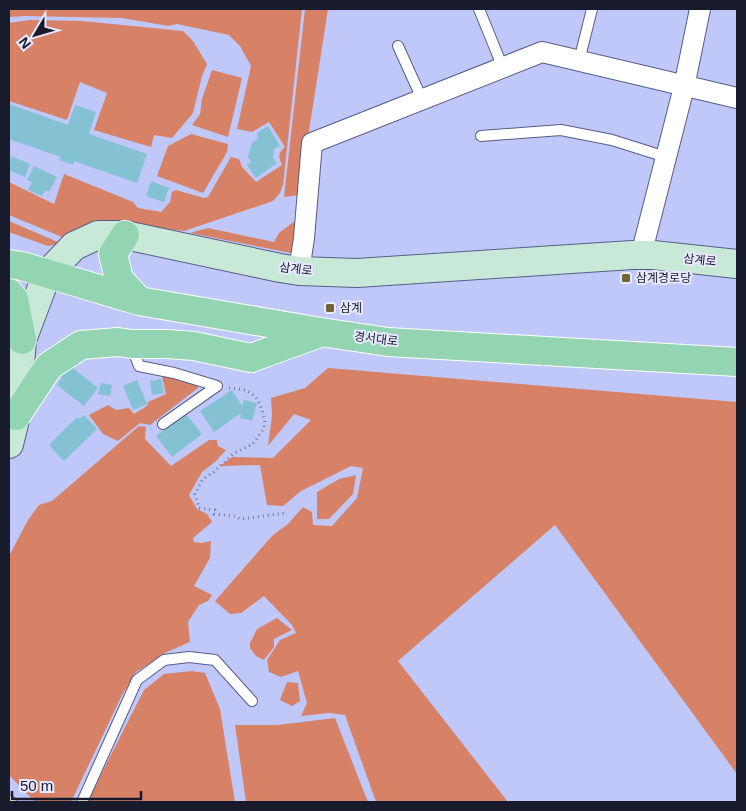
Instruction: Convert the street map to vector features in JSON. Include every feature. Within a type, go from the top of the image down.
[{"type":"main road","points":[[125,235],[113,254],[119,279],[139,301]]},
{"type":"main road","name":"경서대로","points":[[22,266],[139,301],[388,342],[737,362]]},
{"type":"main road","points":[[10,298],[22,340]]},
{"type":"main road","points":[[16,416],[49,366],[80,345],[118,342],[194,346],[251,358],[321,332]]},
{"type":"street","points":[[641,255],[684,87],[700,9]]},
{"type":"street","points":[[299,271],[304,238],[312,143],[542,52],[737,98]]},
{"type":"street","name":"삼계로","points":[[9,444],[16,416],[22,340],[22,266],[98,235],[125,235],[299,271],[357,273],[641,255],[737,264]]},
{"type":"street","points":[[10,298],[22,266]]},
{"type":"street","points":[[9,385],[16,416]]},
{"type":"lane","points":[[479,9],[502,68]]},
{"type":"lane","points":[[579,61],[592,9]]},
{"type":"lane","points":[[398,46],[422,100]]},
{"type":"lane","points":[[481,136],[560,130],[612,140],[666,157]]},
{"type":"lane","points":[[132,344],[139,366],[174,373],[217,386]]},
{"type":"lane","points":[[163,424],[217,386]]},
{"type":"lane","points":[[82,802],[137,680],[164,660],[189,657],[215,660],[252,701]]},
{"type":"path","points":[[217,386],[246,390],[255,396],[266,420],[264,428],[253,444],[234,454],[203,479],[195,494],[199,508],[215,510],[214,514],[235,516],[240,519],[287,513]]},
{"type":"shaded area","points":[[9,9],[302,9],[283,185],[280,193],[273,201],[184,231],[108,222],[71,239],[9,215],[9,182],[54,204],[64,174],[133,202],[138,208],[161,212],[170,202],[172,192],[176,190],[204,198],[208,197],[231,157],[239,159],[242,167],[256,182],[282,165],[279,155],[285,147],[269,122],[252,132],[237,129],[251,66],[240,46],[229,35],[177,24],[168,26],[122,18],[9,17]]},
{"type":"shaded area","points":[[305,9],[328,9],[299,195],[284,197]]},
{"type":"shaded area","points":[[30,20],[82,21],[183,31],[193,41],[207,64],[202,76],[193,113],[172,138],[154,135],[151,147],[94,130],[107,93],[80,82],[67,120],[9,101],[9,23]]},
{"type":"shaded area","points":[[212,70],[242,78],[228,137],[192,125],[200,114],[202,99]]},
{"type":"shaded area","points":[[191,134],[228,144],[227,152],[203,193],[157,176],[168,146]]},
{"type":"shaded area","points":[[296,220],[296,252],[291,253],[190,233],[208,228],[274,242],[279,233]]},
{"type":"shaded area","points":[[9,221],[60,243],[48,246],[9,232]]},
{"type":"shaded area","points":[[328,368],[737,402],[737,774],[555,525],[398,661],[508,802],[376,802],[345,715],[329,713],[301,716],[307,703],[298,671],[281,677],[269,672],[267,660],[280,640],[296,633],[292,625],[264,596],[241,613],[230,614],[215,601],[273,535],[288,524],[303,507],[312,512],[313,525],[332,526],[357,498],[363,468],[351,466],[301,491],[283,506],[267,505],[260,465],[220,466],[232,457],[273,458],[311,420],[294,414],[268,446],[272,415],[271,398],[305,388]]},
{"type":"shaded area","points":[[162,376],[196,383],[198,388],[150,425],[140,423],[118,441],[103,434],[89,415],[108,405],[116,410],[129,408],[134,414],[147,406],[148,402],[166,394]]},
{"type":"shaded area","points":[[139,426],[146,427],[145,439],[171,466],[209,440],[217,440],[218,446],[226,450],[202,472],[189,495],[197,509],[207,514],[212,522],[193,538],[194,542],[211,541],[210,558],[194,586],[212,595],[208,601],[199,605],[188,622],[190,642],[167,652],[136,672],[122,695],[71,802],[35,802],[9,775],[9,556],[28,520],[39,505],[52,501]]},
{"type":"shaded area","points":[[356,475],[353,494],[329,519],[317,519],[317,492],[339,479]]},
{"type":"shaded area","points":[[277,618],[292,630],[274,639],[274,647],[264,660],[256,656],[250,648],[250,643],[257,629]]},
{"type":"shaded area","points":[[192,671],[205,673],[220,709],[235,802],[87,802],[144,690],[164,674]]},
{"type":"shaded area","points":[[287,682],[298,683],[300,701],[292,706],[280,700]]},
{"type":"shaded area","points":[[335,718],[368,802],[246,802],[235,725],[278,725]]},
{"type":"building","points":[[9,104],[68,125],[75,105],[96,112],[89,134],[147,154],[137,183],[74,161],[73,165],[59,160],[61,157],[9,139]]},
{"type":"building","points":[[268,126],[280,146],[274,149],[273,158],[277,163],[256,178],[247,165],[251,162],[248,157],[252,143],[258,139],[257,133]]},
{"type":"building","points":[[11,156],[30,164],[25,177],[9,170]]},
{"type":"building","points":[[34,166],[57,177],[49,192],[45,190],[42,196],[28,190],[32,182],[27,180]]},
{"type":"building","points":[[151,181],[169,188],[164,202],[146,196]]},
{"type":"building","points":[[69,365],[98,388],[84,406],[57,385]]},
{"type":"building","points":[[161,379],[164,393],[152,395],[150,381]]},
{"type":"building","points":[[137,380],[147,404],[133,410],[123,386]]},
{"type":"building","points":[[101,383],[112,385],[110,396],[98,394]]},
{"type":"building","points":[[232,390],[242,406],[244,400],[257,403],[252,421],[240,418],[241,413],[214,432],[200,411]]},
{"type":"building","points":[[185,413],[202,434],[172,457],[156,436]]},
{"type":"building","points":[[84,415],[97,429],[64,461],[49,445],[77,417],[79,419]]},
{"type":"place","name":"삼계경로당","points":[[626,278]]},
{"type":"place","name":"삼계","points":[[330,308]]}]
